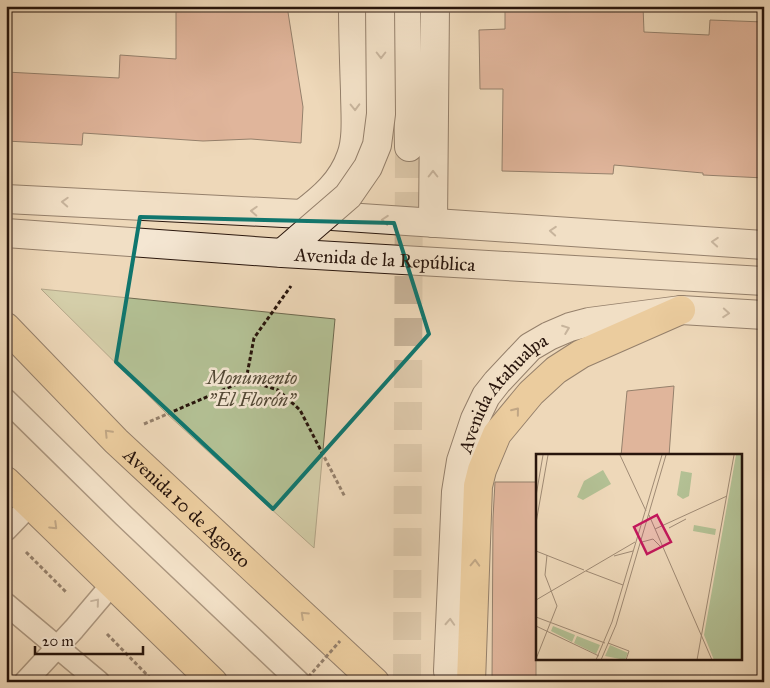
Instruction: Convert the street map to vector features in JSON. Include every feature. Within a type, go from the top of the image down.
[{"type":"main road","points":[[302,214],[323,198],[333,187],[352,155],[356,124],[353,6]]},
{"type":"main road","points":[[282,253],[348,196],[368,167],[377,145],[381,114],[380,6]]},
{"type":"main road","points":[[406,6],[409,147]]},
{"type":"main road","points":[[433,223],[434,6]]},
{"type":"main road","name":"Avenida de la República","points":[[6,199],[302,214],[764,245]]},
{"type":"main road","name":"Avenida de la República","points":[[6,233],[282,253],[764,281]]},
{"type":"main road","points":[[460,676],[478,486],[482,470],[498,434],[531,393],[556,370],[581,354],[681,310],[764,315]]},
{"type":"main road","name":"Avenida 10 de Agosto","points":[[6,326],[116,441],[375,682]]},
{"type":"main road","points":[[6,481],[32,504],[213,682]]},
{"type":"lane","points":[[6,400],[299,682]]},
{"type":"lane","points":[[6,530],[32,504]]},
{"type":"lane","points":[[25,682],[56,646],[74,629],[112,583]]},
{"type":"lane","points":[[6,604],[99,682]]},
{"type":"path","points":[[246,380],[254,338],[291,285]]},
{"type":"path","points":[[142,425],[246,380],[278,390],[300,410],[345,497]]},
{"type":"path","points":[[304,682],[340,641]]},
{"type":"highlighted area","points":[[140,217],[394,223],[429,334],[273,509],[116,362]]},
{"type":"green space","name":"Monumento \"El Florón\"","points":[[41,289],[335,319],[314,548],[167,414]]},
{"type":"building","points":[[176,6],[287,6],[303,107],[301,143],[251,139],[203,141],[83,133],[82,145],[6,141],[6,72],[119,78],[120,55],[176,59]]},
{"type":"building","points":[[505,6],[643,6],[644,32],[709,35],[710,20],[764,22],[764,178],[703,175],[703,173],[614,165],[613,174],[502,171],[503,89],[480,89],[479,30],[505,29]]},
{"type":"building","points":[[674,386],[669,454],[621,454],[627,391]]},
{"type":"building","points":[[495,482],[536,482],[536,682],[492,682]]},
{"type":"tunnel","points":[[407,682],[409,147]]}]
